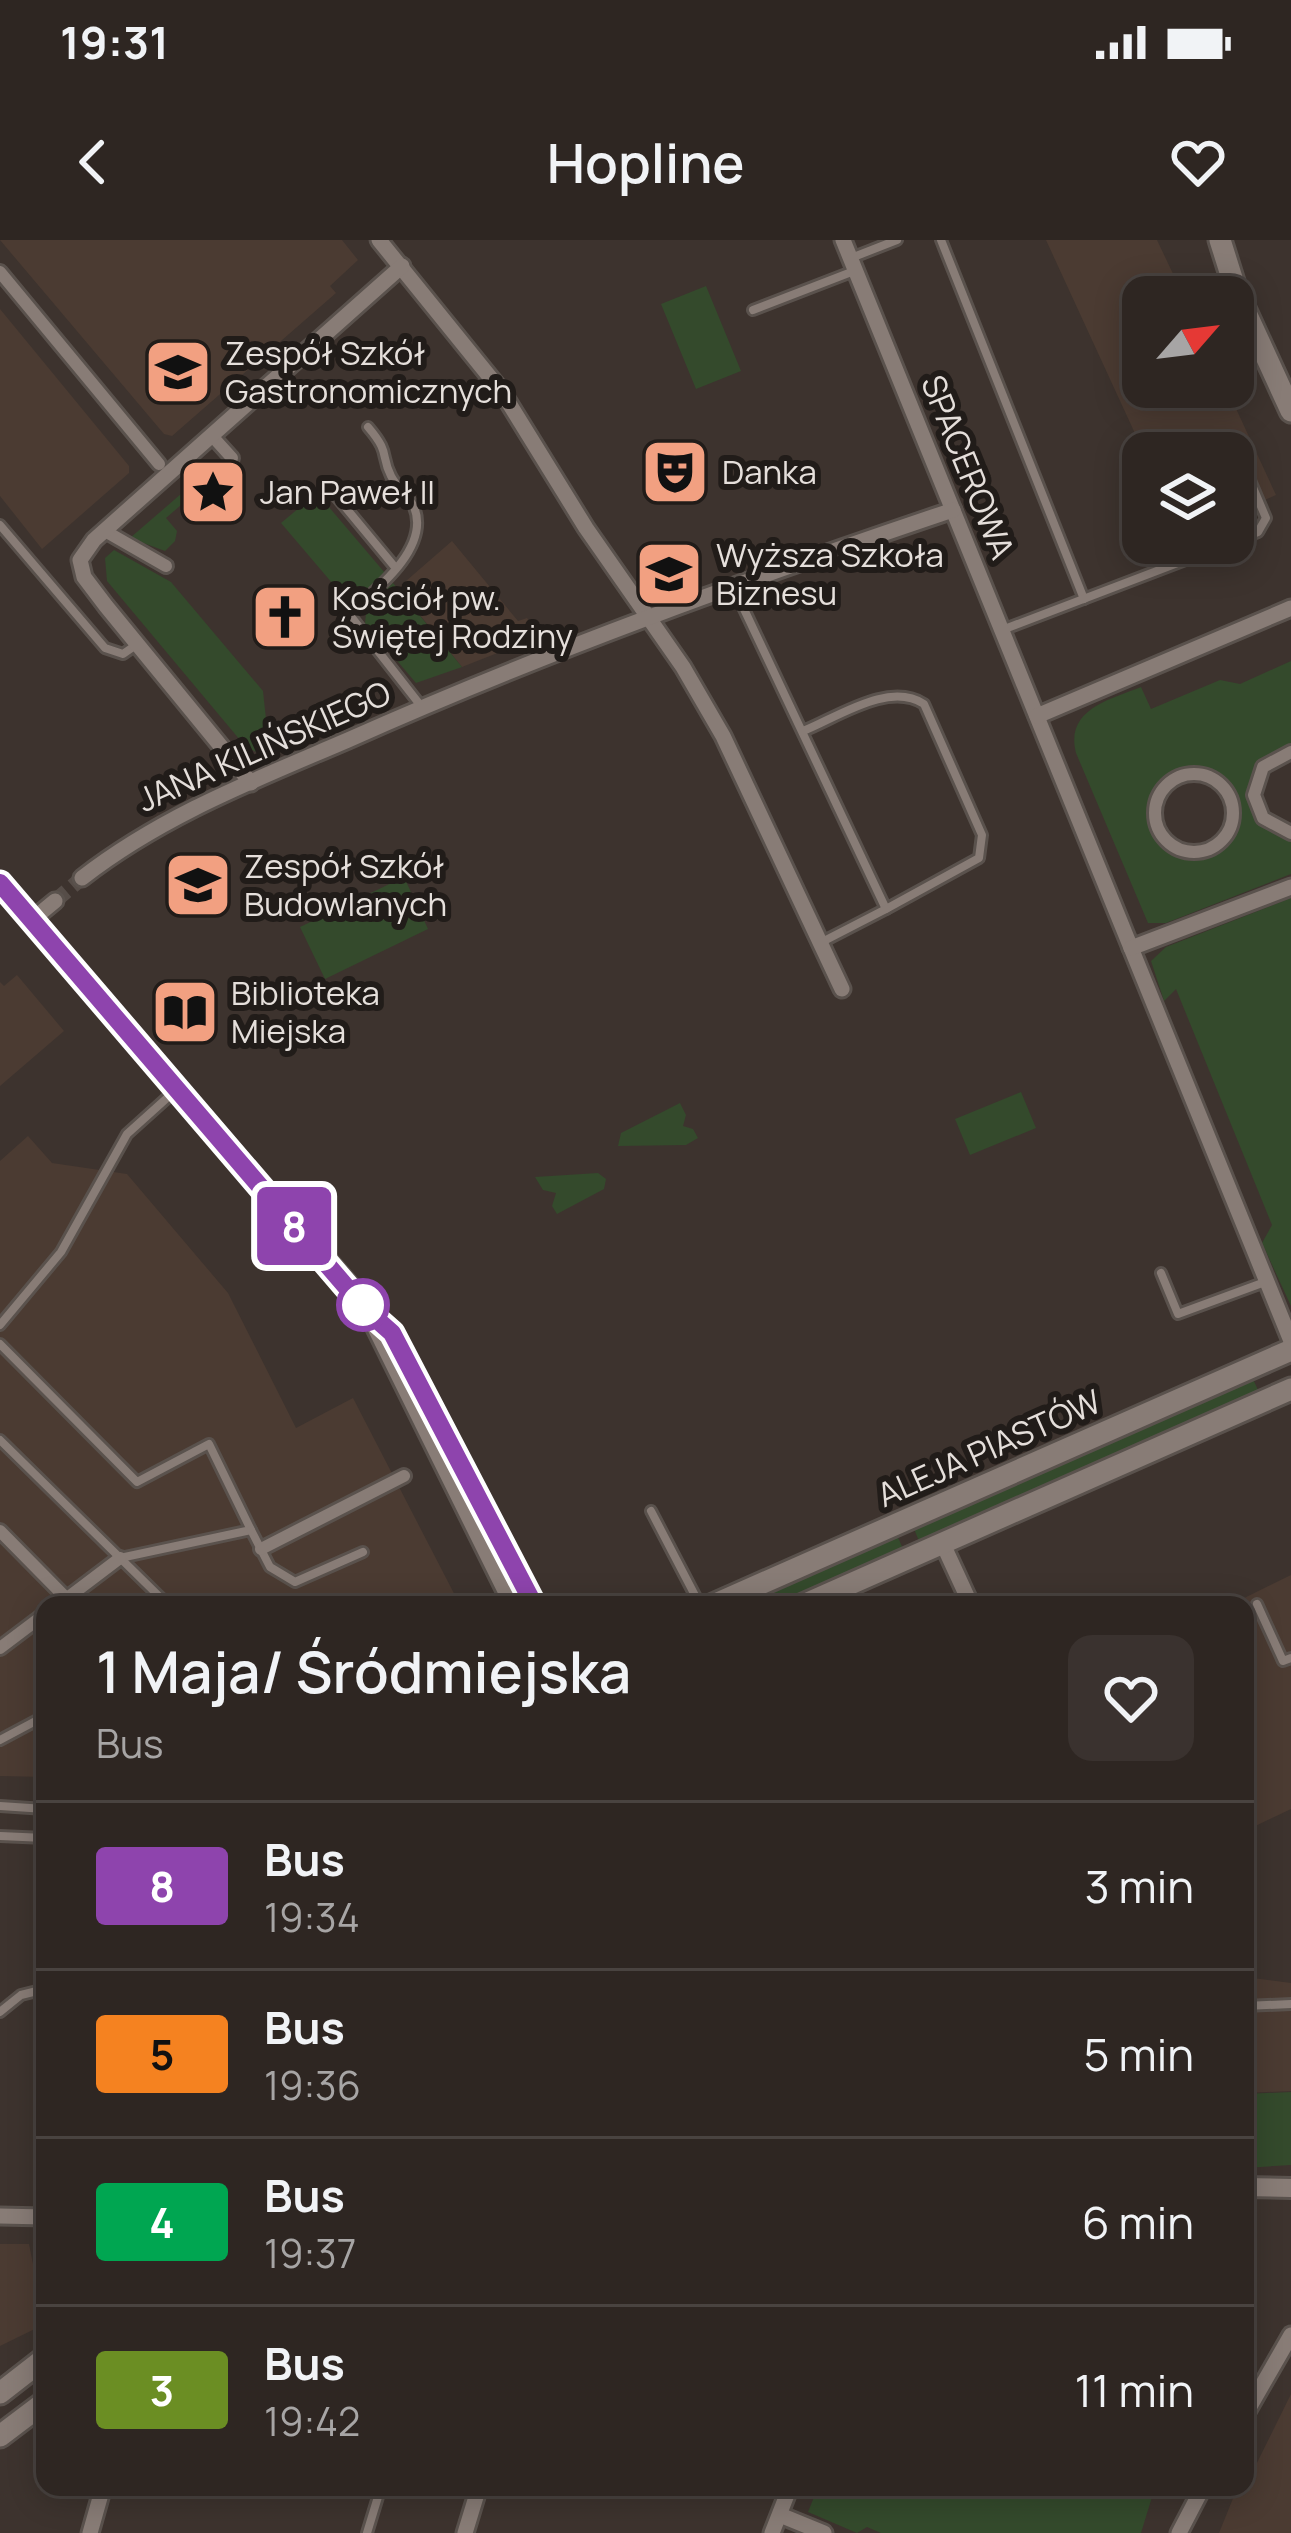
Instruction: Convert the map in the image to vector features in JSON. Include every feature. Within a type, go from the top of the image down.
[{"type":"main road","points":[[1204,240],[1227,276]]},
{"type":"main road","points":[[1220,240],[1231,276]]},
{"type":"main road","points":[[1254,330],[1291,411]]},
{"type":"main road","name":"ALEJA PIASTÓW","points":[[733,1596],[1291,1350]]},
{"type":"main road","name":"ALEJA PIASTÓW","points":[[823,1596],[1291,1390]]},
{"type":"main road","points":[[0,2392],[36,2365]]},
{"type":"main road","points":[[0,2436],[36,2412]]},
{"type":"street","points":[[379,240],[502,392],[723,736],[842,989]]},
{"type":"street","name":"SPACEROWA","points":[[844,240],[1291,1341]]},
{"type":"street","points":[[250,783],[82,568],[84,550],[402,266]]},
{"type":"street","points":[[0,272],[159,464]]},
{"type":"street","points":[[213,437],[232,458]]},
{"type":"street","name":"JANA KILIŃSKIEGO","points":[[82,878],[142,833],[422,707],[649,618],[953,510]]},
{"type":"street","points":[[105,531],[166,566]]},
{"type":"street","points":[[1036,716],[1291,608]]},
{"type":"street","points":[[1291,752],[1263,767],[1254,795],[1267,822],[1291,832]]},
{"type":"street","points":[[1189,774],[1217,782],[1233,810],[1224,837],[1200,851],[1170,843],[1156,817],[1163,789],[1189,774]]},
{"type":"street","points":[[0,883],[404,1351],[529,1596]]},
{"type":"street","points":[[1131,948],[1291,887]]},
{"type":"street","points":[[32,920],[55,901]]},
{"type":"street","points":[[366,1310],[508,1596]]},
{"type":"street","points":[[261,1550],[404,1477]]},
{"type":"street","points":[[0,1531],[60,1596]]},
{"type":"street","points":[[942,1542],[967,1596]]},
{"type":"street","points":[[74,1596],[120,1558]]},
{"type":"street","points":[[0,1648],[36,1622]]},
{"type":"street","points":[[1254,2187],[1291,2188]]},
{"type":"street","points":[[0,2216],[36,2217]]},
{"type":"street","points":[[1254,2400],[1291,2336]]},
{"type":"street","points":[[90,2533],[100,2496]]},
{"type":"street","points":[[465,2533],[476,2496]]},
{"type":"street","points":[[772,2533],[787,2496]]},
{"type":"street","points":[[1179,2533],[1198,2496]]},
{"type":"street","points":[[780,2515],[824,2533]]},
{"type":"lane","points":[[753,310],[897,240]]},
{"type":"lane","points":[[940,240],[1084,598]]},
{"type":"lane","points":[[368,427],[389,453],[389,472],[413,505],[417,522],[388,579],[349,614],[422,707]]},
{"type":"lane","points":[[1254,490],[1266,518],[1254,533]]},
{"type":"lane","points":[[336,496],[394,566]]},
{"type":"lane","points":[[0,525],[105,648],[123,654],[137,644]]},
{"type":"lane","points":[[1002,630],[1173,564]]},
{"type":"lane","points":[[734,588],[886,909]]},
{"type":"lane","points":[[803,731],[895,695],[917,699],[935,718],[982,835],[983,850],[974,863],[820,943]]},
{"type":"lane","points":[[0,1325],[61,1252],[127,1134],[177,1089]]},
{"type":"lane","points":[[1161,1274],[1178,1314],[1267,1281]]},
{"type":"lane","points":[[0,1344],[137,1482],[209,1444],[278,1575],[295,1582],[363,1552]]},
{"type":"lane","points":[[0,1440],[159,1596]]},
{"type":"lane","points":[[651,1511],[695,1596]]},
{"type":"lane","points":[[120,1558],[251,1530]]},
{"type":"lane","points":[[1256,1604],[1283,1661],[1291,1658]]},
{"type":"lane","points":[[0,1740],[36,1721]]},
{"type":"lane","points":[[0,1807],[36,1809]]},
{"type":"lane","points":[[0,1836],[36,1838]]},
{"type":"lane","points":[[0,2012],[21,1995],[36,1991]]},
{"type":"lane","points":[[1254,2006],[1291,2005]]},
{"type":"lane","points":[[367,2533],[378,2496]]},
{"type":"shaded area","name":"Zespół Szkół Gastronomicznych","points":[[0,240],[342,240],[358,260],[330,286],[336,293],[172,436],[164,434]]},
{"type":"shaded area","points":[[1046,240],[1157,240],[1174,276],[1122,276],[1122,405]]},
{"type":"shaded area","points":[[0,309],[129,466],[129,473],[42,549],[0,496]]},
{"type":"shaded area","points":[[1123,408],[1236,408],[1247,432],[1134,432]]},
{"type":"shaded area","points":[[1254,447],[1276,495],[1254,505]]},
{"type":"shaded area","points":[[452,541],[518,621],[527,618],[540,636],[462,667],[398,588]]},
{"type":"shaded area","points":[[17,975],[64,1031],[0,1086],[0,982],[4,986]]},
{"type":"shaded area","points":[[28,1136],[52,1163],[127,1174],[228,1293],[296,1428],[353,1398],[455,1596],[36,1596],[36,1777],[0,1776],[0,1161]]},
{"type":"shaded area","points":[[1291,1575],[1291,1809],[1254,1827],[1254,1596],[1248,1596]]},
{"type":"shaded area","points":[[1254,1978],[1291,1983],[1291,2091],[1254,2093]]},
{"type":"shaded area","points":[[0,2244],[29,2244],[36,2279],[36,2328],[0,2346]]},
{"type":"shaded area","points":[[1291,2394],[1291,2533],[1219,2533],[1234,2496],[1254,2496],[1254,2469]]},
{"type":"green space","points":[[706,286],[741,371],[696,389],[661,304]]},
{"type":"green space","points":[[218,462],[230,495],[220,504],[207,504],[196,492],[166,518],[177,531],[165,551],[130,538]]},
{"type":"green space","points":[[317,493],[385,573],[350,604],[281,523]]},
{"type":"green space","points":[[114,550],[171,582],[263,691],[269,747],[258,753],[245,746],[107,581],[105,558]]},
{"type":"green space","points":[[393,583],[462,667],[416,683],[365,623],[367,605]]},
{"type":"green space","points":[[1291,661],[1291,752],[1263,767],[1257,809],[1291,833],[1291,874],[1166,923],[1148,923],[1076,753],[1077,726],[1092,709],[1141,687],[1151,709],[1220,680],[1240,684]],"holes":[[[1197,774],[1226,790],[1233,815],[1219,843],[1188,851],[1164,837],[1155,813],[1169,783]]]},
{"type":"green space","points":[[404,877],[428,929],[325,979],[300,927]]},
{"type":"green space","points":[[1291,898],[1291,1306],[1262,1243],[1272,1225],[1176,989],[1164,1001],[1151,961],[1166,947]]},
{"type":"green space","points":[[1021,1092],[1036,1128],[970,1155],[955,1119]]},
{"type":"green space","points":[[680,1103],[686,1115],[683,1126],[693,1129],[698,1138],[686,1145],[618,1146],[621,1133]]},
{"type":"green space","points":[[598,1173],[606,1179],[604,1189],[557,1214],[552,1206],[556,1193],[543,1190],[535,1177]]},
{"type":"green space","points":[[1253,1379],[1258,1390],[919,1541],[914,1529]]},
{"type":"green space","points":[[897,1535],[903,1549],[801,1596],[766,1596]]},
{"type":"green space","points":[[1291,2092],[1291,2165],[1254,2167],[1254,2094]]},
{"type":"green space","points":[[814,2496],[1152,2496],[1141,2533],[881,2533],[867,2527],[857,2533],[808,2512]]},
{"type":"tunnel","points":[[55,901],[82,878]]},
{"type":"bus line","name":"8","points":[[0,883],[366,1310],[392,1333],[529,1596]]},
{"type":"place","name":"Zespół Szkół Gastronomicznych","points":[[178,372]]},
{"type":"place","name":"Danka","points":[[675,472]]},
{"type":"place","name":"Jan Paweł II","points":[[213,492]]},
{"type":"place","name":"Wyższa Szkoła Biznesu","points":[[669,574]]},
{"type":"place","name":"Kościół pw. Świętej Rodziny","points":[[285,617]]},
{"type":"place","name":"Zespół Szkół Budowlanych","points":[[198,885]]},
{"type":"place","name":"Biblioteka Miejska","points":[[185,1012]]}]
